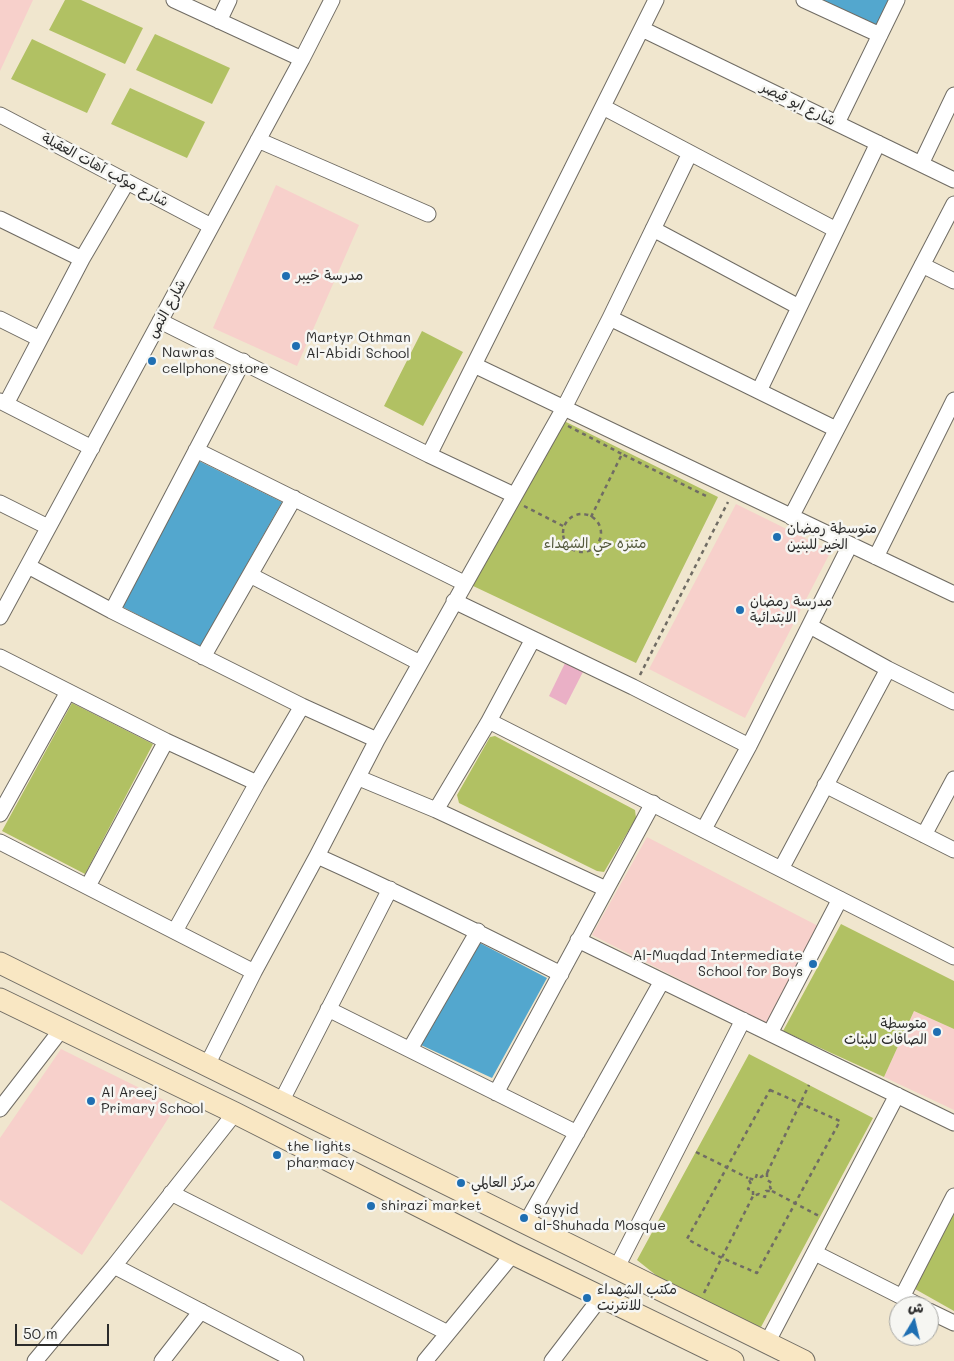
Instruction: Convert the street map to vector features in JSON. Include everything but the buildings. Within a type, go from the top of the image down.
[{"type":"main road","points":[[0,964],[804,1361]]},
{"type":"main road","points":[[0,999],[235,1113],[513,1254],[732,1361]]},
{"type":"main road","points":[[601,1297],[616,1269]]},
{"type":"street","points":[[174,0],[302,60]]},
{"type":"street","points":[[219,21],[229,0]]},
{"type":"street","name":"شارع النص","points":[[0,617],[210,226],[302,60],[332,0]]},
{"type":"street","points":[[429,455],[656,0]]},
{"type":"street","points":[[804,0],[880,35]]},
{"type":"street","points":[[837,123],[897,0]]},
{"type":"street","name":"شارع ابو قيصر","points":[[642,29],[954,180]]},
{"type":"street","points":[[921,164],[954,94]]},
{"type":"street","points":[[602,107],[836,230]]},
{"type":"street","name":"شارع موكب آهات العقيلة","points":[[0,114],[210,226]]},
{"type":"street","points":[[258,140],[428,214]]},
{"type":"street","points":[[759,391],[878,143]]},
{"type":"street","points":[[207,1065],[377,740],[564,408],[690,153]]},
{"type":"street","points":[[92,448],[3,402],[127,182]]},
{"type":"street","points":[[791,516],[954,204]]},
{"type":"street","points":[[0,219],[82,259]]},
{"type":"street","points":[[653,228],[799,307]]},
{"type":"street","points":[[922,266],[954,281]]},
{"type":"street","points":[[610,318],[836,429]]},
{"type":"street","points":[[0,319],[40,339]]},
{"type":"street","points":[[160,321],[513,497]]},
{"type":"street","points":[[112,611],[243,361]]},
{"type":"street","points":[[474,365],[954,594]]},
{"type":"street","points":[[876,557],[954,400]]},
{"type":"street","points":[[196,450],[464,583]]},
{"type":"street","points":[[203,657],[294,498]]},
{"type":"street","points":[[0,503],[48,528]]},
{"type":"street","points":[[704,829],[749,746],[850,545]]},
{"type":"street","points":[[28,566],[203,657],[302,706],[377,740]]},
{"type":"street","points":[[250,574],[420,663]]},
{"type":"street","points":[[454,601],[633,687],[749,746]]},
{"type":"street","points":[[810,626],[888,669],[954,702]]},
{"type":"street","points":[[436,810],[533,639]]},
{"type":"street","points":[[0,657],[166,741],[257,783]]},
{"type":"street","points":[[781,869],[888,669]]},
{"type":"street","points":[[0,814],[68,692]]},
{"type":"street","points":[[176,931],[257,783],[302,706]]},
{"type":"street","points":[[488,721],[954,957]]},
{"type":"street","points":[[88,886],[166,741]]},
{"type":"street","points":[[358,778],[436,810],[606,889]]},
{"type":"street","points":[[924,835],[954,779]]},
{"type":"street","points":[[825,785],[954,850]]},
{"type":"street","points":[[496,1093],[653,803]]},
{"type":"street","points":[[0,842],[254,972]]},
{"type":"street","points":[[317,856],[478,931],[561,974]]},
{"type":"street","points":[[281,1102],[390,889]]},
{"type":"street","points":[[770,1033],[840,899]]},
{"type":"street","points":[[410,1049],[478,931]]},
{"type":"street","points":[[578,940],[954,1123]]},
{"type":"street","points":[[526,1223],[662,981]]},
{"type":"street","points":[[328,1008],[577,1133]]},
{"type":"street","points":[[616,1269],[743,1020]]},
{"type":"street","points":[[0,1109],[61,1030]]},
{"type":"street","points":[[767,1343],[897,1095]]},
{"type":"street","points":[[35,1361],[114,1266],[235,1113]]},
{"type":"street","points":[[171,1193],[448,1333]]},
{"type":"street","points":[[903,1296],[954,1196]]},
{"type":"street","points":[[814,1253],[900,1296]]},
{"type":"street","points":[[425,1361],[513,1254]]},
{"type":"street","points":[[114,1266],[201,1311],[286,1359]]},
{"type":"street","points":[[552,1361],[601,1297]]},
{"type":"street","points":[[162,1361],[201,1311]]},
{"type":"street","points":[[939,1316],[954,1323]]},
{"type":"path","points":[[565,425],[708,497]]},
{"type":"path","points":[[591,517],[622,454]]},
{"type":"path","points":[[633,687],[734,489]]},
{"type":"path","points":[[513,497],[564,526]]},
{"type":"path","points":[[582,514],[591,517],[598,523],[601,534],[596,545],[587,551],[581,552],[570,548],[564,538],[564,526],[571,517],[577,515],[582,514]]},
{"type":"path","points":[[772,1191],[770,1187],[772,1183],[767,1180],[767,1173],[809,1085]]},
{"type":"path","points":[[770,1090],[840,1121],[757,1273],[687,1240],[728,1168],[770,1090]]},
{"type":"path","points":[[696,1152],[748,1178],[755,1180],[757,1174],[761,1177],[767,1173]]},
{"type":"path","points":[[697,1308],[754,1196],[753,1190],[748,1188],[752,1184],[748,1178]]},
{"type":"path","points":[[754,1196],[759,1194],[764,1197],[766,1191],[772,1191],[820,1217]]},
{"type":"shaded area","points":[[0,0],[33,0],[0,71]]},
{"type":"shaded area","name":"مدرسة خيبر","points":[[276,185],[359,225],[297,366],[213,328]]},
{"type":"shaded area","name":"مدرسة رمضان الابتدائية","points":[[736,504],[831,551],[745,718],[649,669]]},
{"type":"shaded area","points":[[647,837],[820,927],[768,1024],[592,935]]},
{"type":"shaded area","points":[[914,1011],[954,1029],[954,1110],[884,1077]]},
{"type":"shaded area","points":[[61,1049],[176,1106],[82,1255],[0,1200],[0,1138]]},
{"type":"green space","points":[[65,0],[81,0],[143,28],[125,64],[49,30]]},
{"type":"green space","points":[[155,34],[230,68],[212,104],[136,70]]},
{"type":"green space","points":[[32,39],[106,74],[87,113],[11,79]]},
{"type":"green space","points":[[130,88],[205,122],[187,158],[111,124]]},
{"type":"green space","points":[[422,331],[463,352],[423,426],[384,406]]},
{"type":"green space","name":"متنزه حي الشهداء","points":[[562,420],[718,497],[636,663],[471,585]]},
{"type":"green space","points":[[72,703],[153,744],[85,874],[2,831]]},
{"type":"green space","points":[[495,736],[635,810],[636,818],[604,872],[597,871],[459,803],[457,795],[490,737]]},
{"type":"green space","points":[[841,924],[954,981],[954,1029],[914,1011],[884,1077],[783,1031]]},
{"type":"green space","points":[[749,1054],[873,1118],[761,1327],[697,1308],[637,1260]]},
{"type":"green space","points":[[954,1213],[954,1311],[939,1303],[939,1296],[927,1296],[915,1289]]},
{"type":"water","points":[[821,0],[889,0],[876,27]]},
{"type":"water","points":[[199,461],[282,502],[200,647],[123,607]]},
{"type":"water","points":[[480,943],[547,978],[492,1078],[421,1045]]},
{"type":"place","name":"مدرسة خيبر","points":[[286,276]]},
{"type":"place","name":"Martyr Othman Al-Abidi School","points":[[296,346]]},
{"type":"place","name":"Nawras cellphone store","points":[[152,361]]},
{"type":"place","name":"متوسطة رمضان الخير للبنين","points":[[777,537]]},
{"type":"place","name":"مدرسة رمضان الابتدائية","points":[[740,610]]},
{"type":"place","name":"Al-Muqdad Intermediate School for Boys","points":[[813,964]]},
{"type":"place","name":"متوسطة الصافات للبنات","points":[[937,1032]]},
{"type":"place","name":"Al Areej Primary School","points":[[91,1101]]},
{"type":"place","name":"the lights pharmacy","points":[[277,1155]]},
{"type":"place","name":"مركز العالمي","points":[[461,1183]]},
{"type":"place","name":"shirazi market","points":[[371,1206]]},
{"type":"place","name":"Sayyid al-Shuhada Mosque","points":[[524,1218]]},
{"type":"place","name":"مكتب الشهداء للانترنت","points":[[587,1298]]}]
